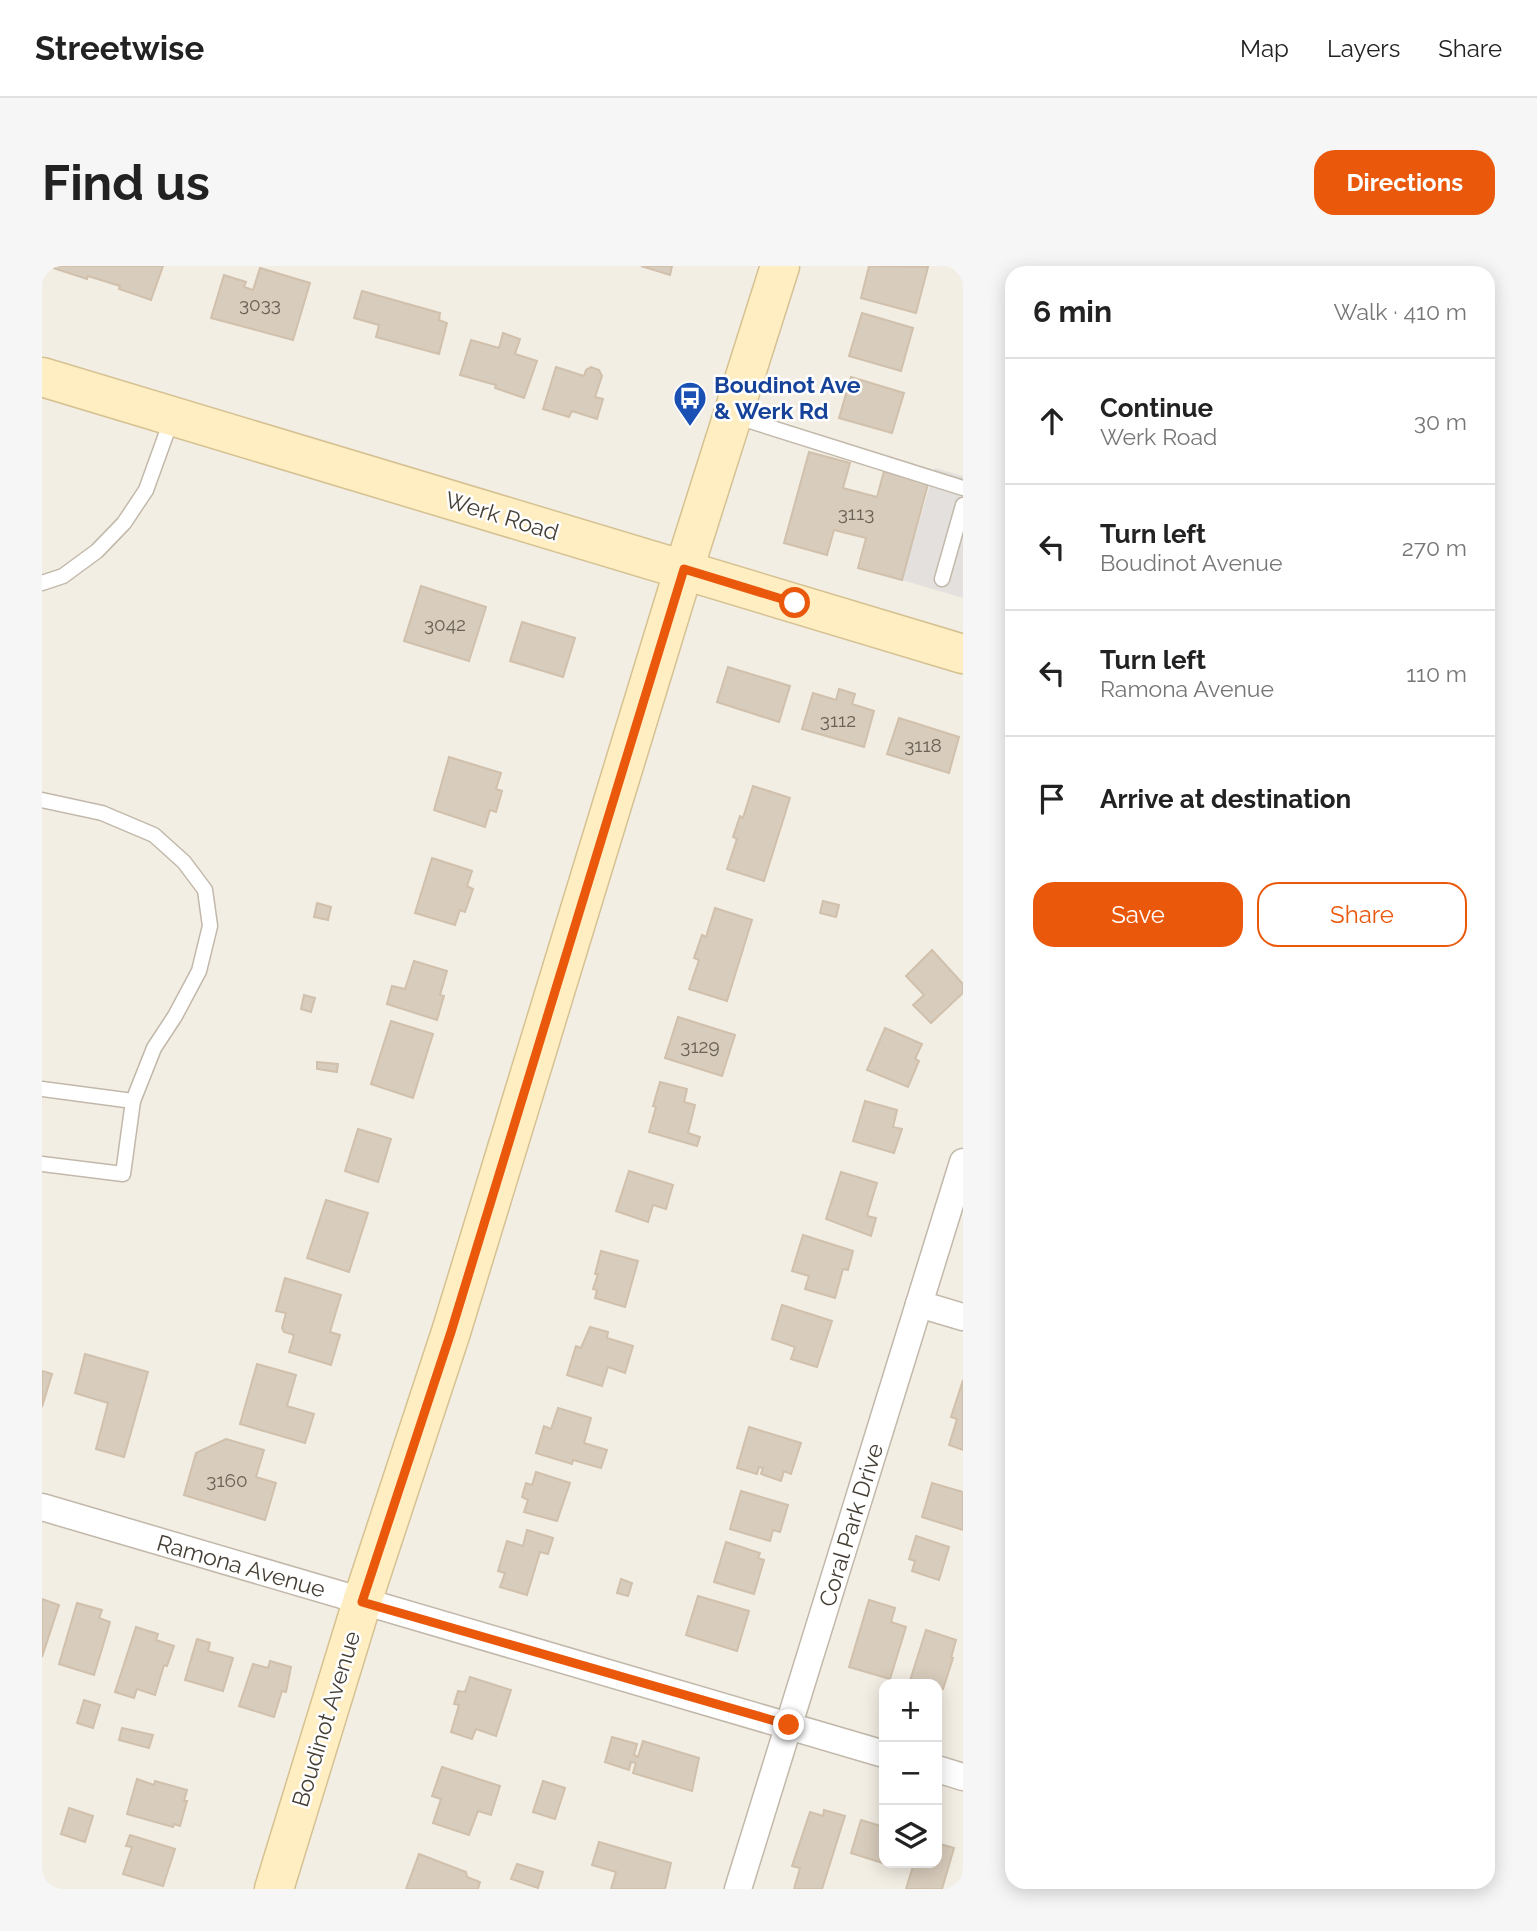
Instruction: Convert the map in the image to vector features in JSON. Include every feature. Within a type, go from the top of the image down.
[{"type":"street","name":"Boudinot Avenue","points":[[274,1889],[362,1602],[451,1332],[684,569],[780,266]]},
{"type":"street","name":"Werk Road","points":[[42,377],[963,654]]},
{"type":"street","name":"Coral Park Drive","points":[[738,1889],[963,1161]]},
{"type":"street","points":[[919,1304],[963,1317]]},
{"type":"street","name":"Ramona Avenue","points":[[42,1507],[879,1752]]},
{"type":"street","points":[[942,1771],[963,1777]]},
{"type":"lane","points":[[42,583],[63,576],[97,551],[124,523],[146,490],[172,416]]},
{"type":"lane","points":[[733,416],[963,488]]},
{"type":"lane","points":[[942,579],[963,505]]},
{"type":"lane","points":[[42,800],[102,813],[154,835],[184,862],[205,890],[210,926],[199,971],[154,1048],[133,1101],[123,1174],[42,1164]]},
{"type":"lane","points":[[42,1089],[133,1101]]},
{"type":"shaded area","points":[[935,468],[963,476],[963,598],[902,580]]},
{"type":"building","points":[[163,266],[151,300],[119,289],[120,286],[88,276],[87,279],[53,268]]},
{"type":"building","points":[[641,266],[672,266],[670,275]]},
{"type":"building","points":[[869,266],[928,267],[916,313],[861,298]]},
{"type":"building","points":[[260,268],[310,283],[293,340],[211,318],[224,275],[246,282],[244,287],[253,290]]},
{"type":"building","points":[[362,291],[440,313],[439,320],[447,323],[439,354],[376,337],[379,325],[354,318]]},
{"type":"building","points":[[862,313],[913,328],[901,371],[849,356]]},
{"type":"building","points":[[503,333],[520,339],[515,354],[537,361],[524,398],[495,388],[496,385],[460,375],[471,340],[499,348]]},
{"type":"building","points":[[556,367],[584,376],[586,370],[591,367],[599,370],[602,376],[595,397],[603,399],[597,419],[572,411],[569,417],[543,409]]},
{"type":"building","points":[[851,377],[904,393],[892,433],[839,418]]},
{"type":"building","points":[[809,452],[850,463],[843,488],[877,497],[884,471],[928,484],[902,580],[858,568],[866,538],[834,530],[827,555],[784,543]]},
{"type":"building","points":[[421,586],[486,607],[469,661],[404,641]]},
{"type":"building","points":[[522,622],[575,638],[563,677],[510,661]]},
{"type":"building","points":[[728,667],[790,686],[779,722],[717,702]]},
{"type":"building","points":[[839,689],[855,694],[852,704],[874,711],[864,747],[802,729],[813,693],[836,700]]},
{"type":"building","points":[[899,718],[959,737],[949,773],[887,754]]},
{"type":"building","points":[[449,757],[501,773],[496,789],[502,791],[496,812],[490,810],[485,827],[434,810]]},
{"type":"building","points":[[753,786],[790,798],[764,881],[727,869],[737,839],[733,837],[740,816],[743,818]]},
{"type":"building","points":[[432,858],[472,871],[467,886],[473,889],[465,912],[460,910],[455,925],[415,913]]},
{"type":"building","points":[[823,901],[839,905],[836,917],[820,913]]},
{"type":"building","points":[[317,903],[331,907],[328,920],[314,917]]},
{"type":"building","points":[[715,908],[752,920],[727,1001],[689,989],[699,960],[694,958],[702,935],[706,937]]},
{"type":"building","points":[[932,950],[963,984],[963,993],[931,1023],[913,1005],[924,995],[906,976]]},
{"type":"building","points":[[414,961],[447,971],[437,1020],[387,1004],[392,986],[405,989]]},
{"type":"building","points":[[304,995],[315,998],[311,1012],[301,1009]]},
{"type":"building","points":[[678,1017],[735,1035],[722,1076],[665,1058]]},
{"type":"building","points":[[391,1021],[433,1034],[413,1098],[371,1084]]},
{"type":"building","points":[[885,1028],[922,1044],[915,1059],[919,1061],[908,1087],[867,1070]]},
{"type":"building","points":[[317,1062],[338,1064],[337,1072],[317,1069]]},
{"type":"building","points":[[660,1082],[687,1089],[684,1102],[695,1105],[688,1133],[700,1137],[697,1146],[649,1132]]},
{"type":"building","points":[[865,1101],[897,1110],[893,1127],[902,1129],[894,1153],[853,1141]]},
{"type":"building","points":[[358,1129],[391,1139],[378,1182],[345,1171]]},
{"type":"building","points":[[629,1171],[673,1185],[666,1209],[653,1205],[648,1222],[616,1211]]},
{"type":"building","points":[[841,1172],[877,1183],[867,1216],[876,1218],[871,1236],[826,1219]]},
{"type":"building","points":[[326,1200],[368,1213],[349,1272],[307,1258]]},
{"type":"building","points":[[803,1235],[853,1251],[848,1270],[843,1269],[835,1298],[805,1289],[809,1276],[792,1271]]},
{"type":"building","points":[[601,1251],[638,1261],[625,1307],[595,1298],[597,1290],[593,1289]]},
{"type":"building","points":[[285,1278],[341,1295],[330,1332],[340,1335],[331,1365],[289,1352],[294,1335],[284,1332],[282,1328],[286,1313],[276,1311]]},
{"type":"building","points":[[782,1305],[832,1321],[817,1367],[791,1359],[795,1347],[772,1339]]},
{"type":"building","points":[[590,1327],[608,1332],[607,1338],[633,1346],[625,1373],[608,1367],[602,1386],[567,1375],[576,1346],[581,1348]]},
{"type":"building","points":[[85,1354],[148,1372],[124,1457],[96,1449],[108,1403],[75,1393]]},
{"type":"building","points":[[257,1364],[296,1375],[287,1406],[314,1414],[305,1443],[240,1424]]},
{"type":"building","points":[[42,1371],[52,1374],[42,1407]]},
{"type":"building","points":[[963,1380],[963,1450],[949,1445],[957,1419],[951,1417]]},
{"type":"building","points":[[558,1408],[591,1418],[584,1443],[607,1450],[601,1468],[573,1460],[572,1464],[536,1453],[544,1426],[551,1429]]},
{"type":"building","points":[[749,1427],[801,1443],[791,1474],[784,1471],[781,1481],[761,1474],[763,1468],[759,1467],[757,1474],[737,1468]]},
{"type":"building","points":[[226,1439],[264,1450],[256,1477],[276,1483],[265,1520],[184,1495],[196,1453]]},
{"type":"building","points":[[536,1472],[570,1483],[557,1521],[524,1512],[528,1500],[522,1497],[526,1483],[532,1485]]},
{"type":"building","points":[[932,1483],[963,1492],[963,1530],[922,1517]]},
{"type":"building","points":[[741,1491],[788,1505],[780,1532],[773,1530],[770,1541],[730,1529]]},
{"type":"building","points":[[527,1530],[553,1538],[548,1554],[540,1552],[527,1595],[500,1587],[505,1573],[498,1571],[507,1541],[523,1546]]},
{"type":"building","points":[[916,1536],[949,1547],[939,1580],[912,1571],[915,1561],[909,1559]]},
{"type":"building","points":[[726,1542],[760,1553],[758,1558],[764,1560],[754,1594],[714,1582]]},
{"type":"building","points":[[621,1579],[632,1583],[628,1596],[617,1593]]},
{"type":"building","points":[[698,1596],[749,1611],[737,1651],[686,1635]]},
{"type":"building","points":[[42,1599],[59,1605],[42,1657]]},
{"type":"building","points":[[869,1600],[895,1608],[891,1622],[906,1627],[890,1679],[849,1667]]},
{"type":"building","points":[[77,1603],[102,1610],[99,1618],[110,1622],[94,1675],[59,1664]]},
{"type":"building","points":[[136,1627],[158,1634],[156,1640],[174,1646],[167,1666],[164,1665],[155,1695],[137,1689],[134,1698],[115,1692]]},
{"type":"building","points":[[926,1630],[956,1640],[943,1689],[942,1679],[911,1679]]},
{"type":"building","points":[[197,1639],[210,1643],[208,1651],[233,1658],[223,1691],[185,1680]]},
{"type":"building","points":[[270,1661],[291,1667],[286,1692],[282,1691],[274,1717],[239,1706],[253,1664],[268,1668]]},
{"type":"building","points":[[470,1677],[511,1690],[496,1736],[476,1729],[472,1739],[451,1732],[459,1705],[454,1704],[458,1691],[465,1692]]},
{"type":"building","points":[[84,1700],[100,1705],[93,1728],[77,1723]]},
{"type":"building","points":[[122,1728],[153,1735],[149,1748],[119,1740]]},
{"type":"building","points":[[612,1737],[637,1744],[634,1755],[638,1757],[643,1741],[699,1758],[692,1791],[633,1773],[636,1763],[631,1762],[629,1770],[605,1762]]},
{"type":"building","points":[[442,1767],[500,1786],[491,1815],[478,1811],[469,1835],[433,1823],[441,1799],[432,1796]]},
{"type":"building","points":[[137,1779],[154,1785],[155,1781],[187,1790],[180,1826],[174,1824],[173,1827],[127,1814]]},
{"type":"building","points":[[543,1781],[565,1788],[555,1819],[533,1812]]},
{"type":"building","points":[[69,1808],[93,1816],[85,1842],[61,1834]]},
{"type":"building","points":[[824,1810],[845,1816],[822,1889],[794,1889],[800,1868],[792,1866],[810,1812],[823,1816]]},
{"type":"building","points":[[861,1820],[879,1825],[879,1862],[851,1853]]},
{"type":"building","points":[[130,1835],[175,1849],[163,1886],[123,1874],[132,1847],[126,1846]]},
{"type":"building","points":[[599,1842],[671,1863],[665,1889],[611,1889],[616,1872],[592,1865]]},
{"type":"building","points":[[942,1844],[954,1848],[942,1889],[906,1889],[912,1868],[942,1868]]},
{"type":"building","points":[[419,1854],[466,1872],[467,1877],[480,1882],[478,1889],[406,1889]]},
{"type":"building","points":[[517,1864],[543,1872],[538,1888],[511,1879]]},
{"type":"place","name":"Boudinot Ave & Werk Rd","points":[[690,428]]},
{"type":"route","points":[[789,1725],[362,1602],[451,1332],[684,569],[795,603]]}]
